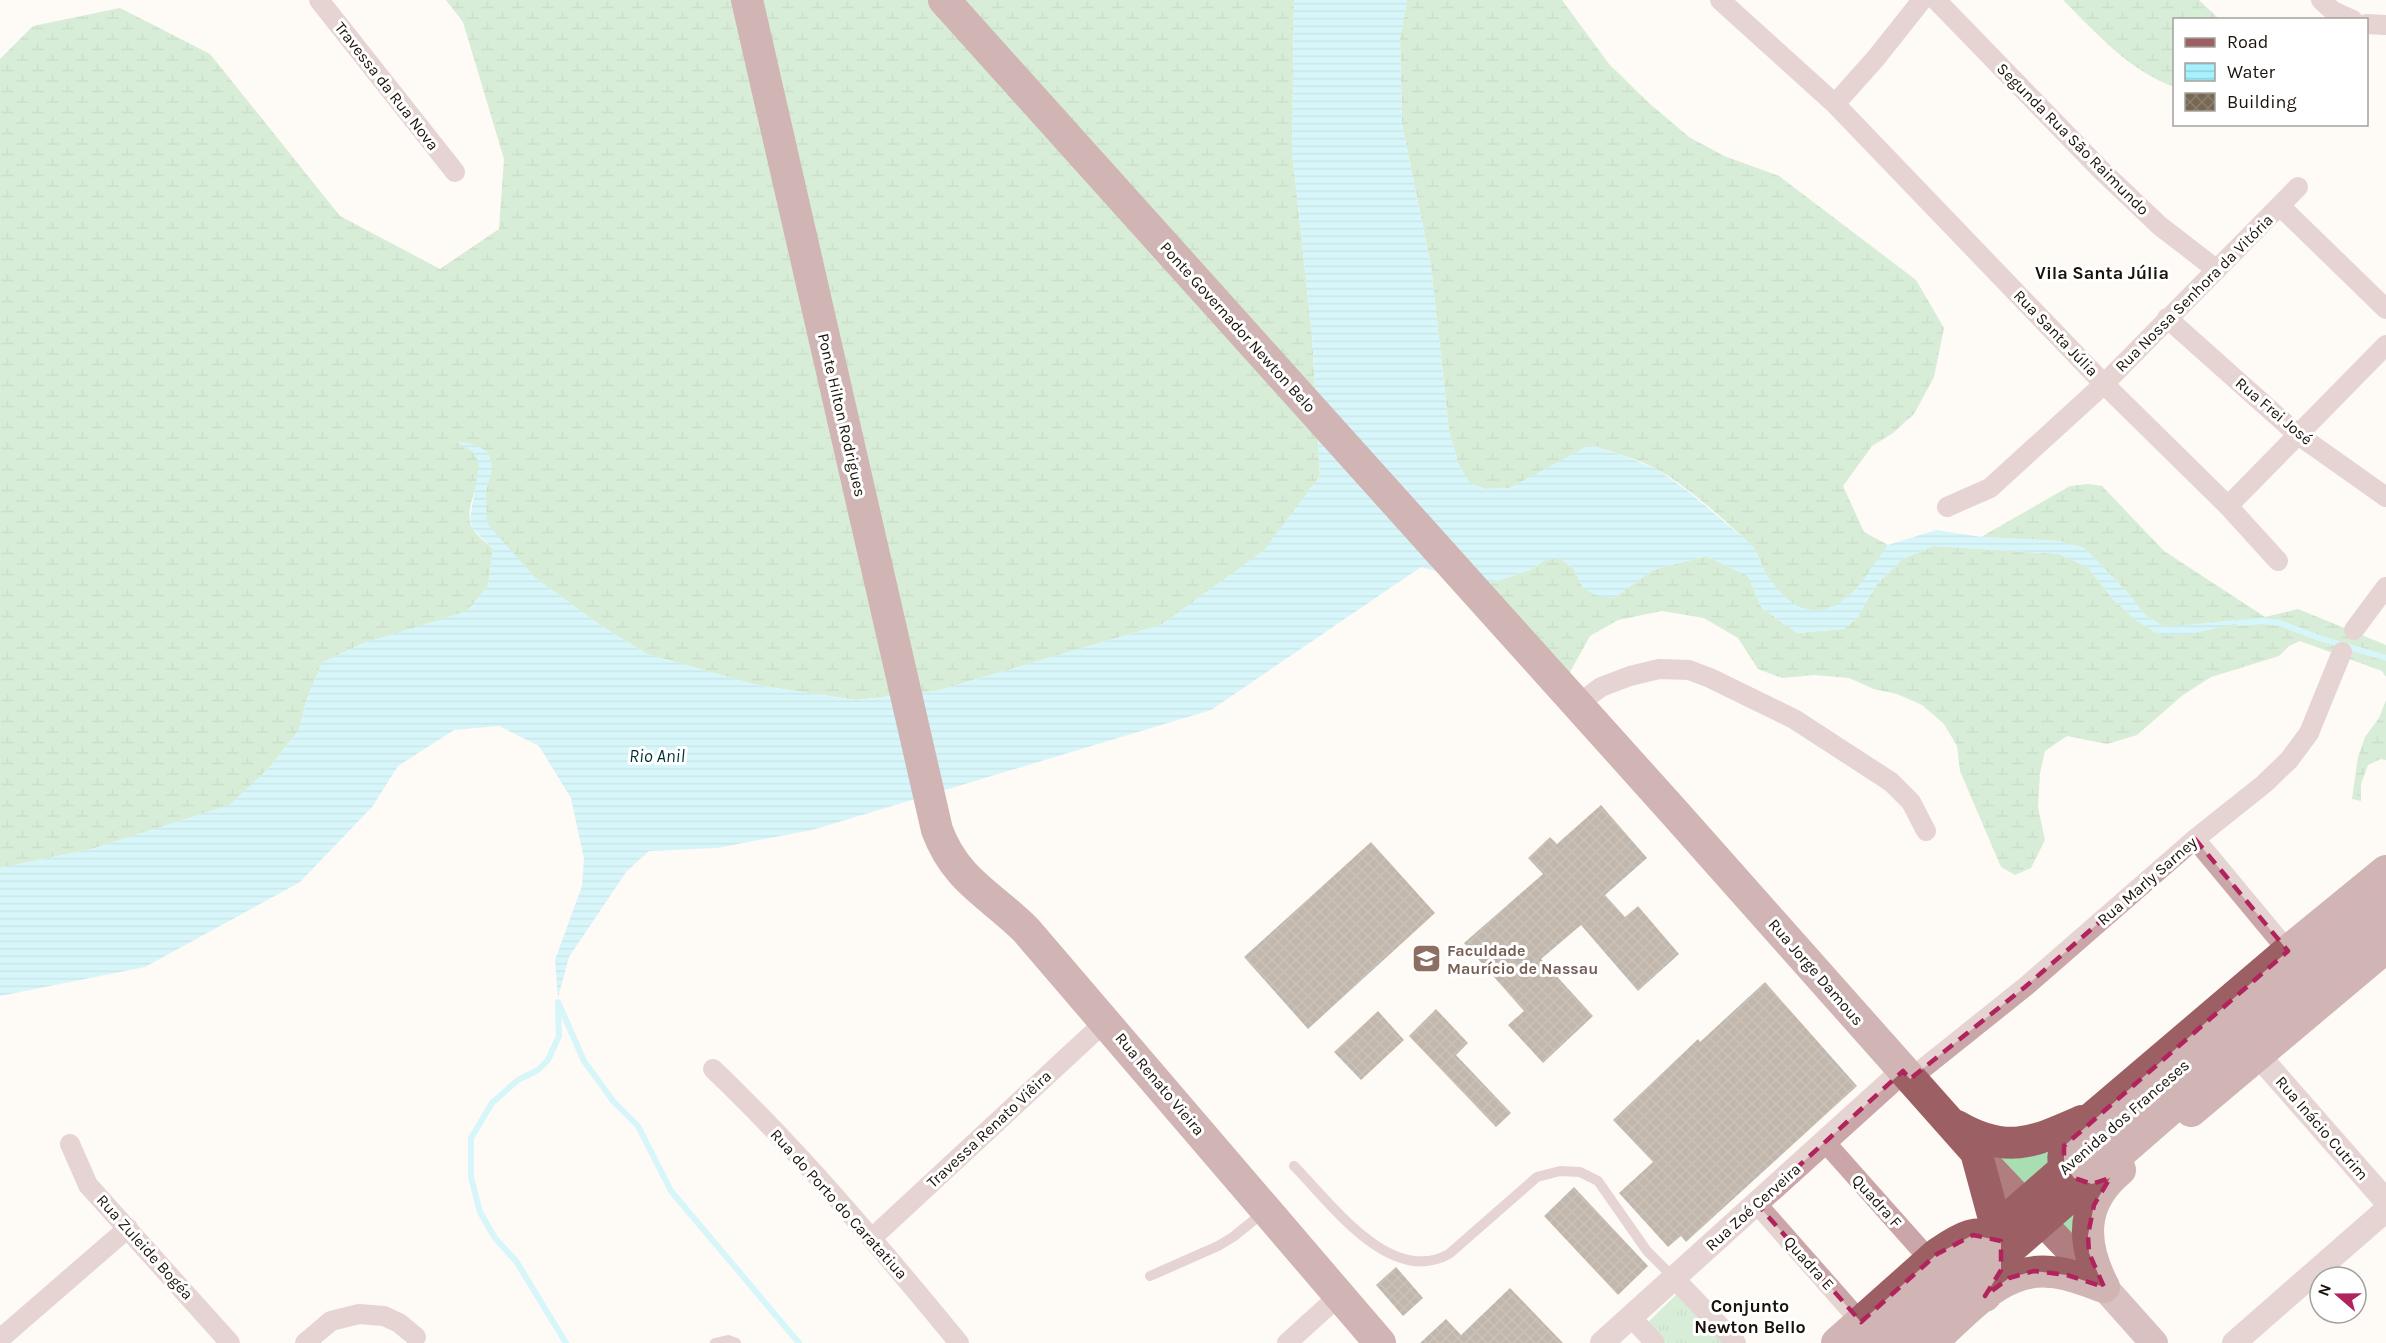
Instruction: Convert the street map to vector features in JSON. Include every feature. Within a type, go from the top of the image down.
[{"type":"main road","name":"Ponte Hilton Rodrigues","points":[[747,0],[937,830]]},
{"type":"main road","name":"Ponte Governador Newton Belo","points":[[944,0],[1532,654]]},
{"type":"main road","name":"Rua Jorge Damous","points":[[1532,654],[1906,1075],[2154,1343]]},
{"type":"main road","name":"Rua Renato Vieira","points":[[937,830],[945,851],[964,876],[1026,930],[1380,1343]]},
{"type":"main road","points":[[2386,871],[2094,1116],[2066,1143],[2063,1153],[2064,1164],[2070,1175],[2083,1183],[2102,1183],[2110,1178],[2386,947]]},
{"type":"main road","name":"Avenida dos Franceses","points":[[1863,1332],[2386,896]]},
{"type":"main road","name":"Avenida dos Franceses","points":[[1902,1343],[2227,1060],[2386,927]]},
{"type":"main road","points":[[1948,1121],[1983,1139],[2013,1144],[2036,1140],[2094,1116]]},
{"type":"main road","points":[[1976,1152],[2003,1252],[2003,1262],[1998,1277],[1985,1296]]},
{"type":"main road","points":[[2104,1287],[2089,1253],[2088,1235],[2094,1205],[2110,1178]]},
{"type":"main road","points":[[1837,1343],[1863,1332],[1930,1260],[1954,1242],[1973,1235],[1984,1234],[1994,1238],[2000,1244],[2003,1252]]},
{"type":"main road","points":[[1931,1343],[2009,1278],[2034,1271],[2058,1273],[2104,1287]]},
{"type":"street","name":"Travessa da Rua Nova","points":[[319,0],[454,172]]},
{"type":"street","name":"Rua Santa Júlia","points":[[1720,0],[1835,104],[2104,384],[2228,506],[2278,561]]},
{"type":"street","points":[[1835,104],[1876,58],[1922,0]]},
{"type":"street","name":"Segunda Rua São Raimundo","points":[[1936,0],[2102,171],[2160,226],[2217,270]]},
{"type":"street","points":[[2320,0],[2344,12]]},
{"type":"street","points":[[2368,24],[2386,26]]},
{"type":"street","name":"Rua Nossa Senhora da Vitória","points":[[1947,507],[1990,488],[2104,384],[2298,187]]},
{"type":"street","points":[[2280,206],[2386,309]]},
{"type":"street","name":"Rua Frei José","points":[[2167,318],[2297,434],[2386,497]]},
{"type":"street","points":[[2228,506],[2386,345]]},
{"type":"street","points":[[2354,630],[2386,587]]},
{"type":"street","name":"Rua Marly Sarney","points":[[1906,1075],[2025,987],[2195,839],[2264,784],[2289,760],[2309,733],[2342,652]]},
{"type":"street","points":[[1577,705],[1601,687],[1629,676],[1659,669],[1689,670],[1794,719],[1891,782],[1911,802],[1926,831]]},
{"type":"street","points":[[2195,839],[2288,951]]},
{"type":"street","name":"Travessa Renato Viêira","points":[[872,1238],[1106,1021]]},
{"type":"street","name":"Rua Inácio Cutrim","points":[[2258,1055],[2386,1201]]},
{"type":"street","name":"Rua do Porto do Caratatiua","points":[[713,1069],[747,1101],[872,1238],[959,1343]]},
{"type":"street","name":"Rua Zoé Cerveira","points":[[1602,1343],[1825,1142],[1906,1075]]},
{"type":"street","name":"Quadra F","points":[[1825,1142],[1930,1260]]},
{"type":"street","name":"Rua Zuleide Bogéa","points":[[70,1144],[88,1185],[230,1343]]},
{"type":"street","name":"Quadra E","points":[[1757,1204],[1863,1332]]},
{"type":"street","points":[[2234,1343],[2386,1210]]},
{"type":"street","points":[[0,1339],[128,1228]]},
{"type":"street","points":[[1674,1278],[1736,1343]]},
{"type":"street","points":[[1287,1343],[1340,1295]]},
{"type":"street","points":[[305,1343],[331,1321],[359,1314],[384,1316],[399,1323],[416,1337]]},
{"type":"street","points":[[1631,1317],[1655,1343]]},
{"type":"lane","points":[[1294,1166],[1369,1242],[1404,1259],[1424,1261],[1438,1260],[1449,1254],[1537,1177],[1560,1171],[1580,1172],[1598,1181],[1647,1251],[1674,1278]]},
{"type":"lane","points":[[1150,1276],[1218,1246],[1267,1210]]},
{"type":"lane","points":[[715,1343],[728,1340],[736,1343]]},
{"type":"highlighted area","points":[[2195,839],[2288,951],[2064,1146],[2064,1164],[2074,1178],[2092,1184],[2110,1178],[2094,1205],[2088,1235],[2089,1253],[2104,1287],[2067,1275],[2034,1271],[2009,1278],[1985,1296],[2001,1270],[2001,1241],[1973,1235],[1937,1254],[1861,1322],[1757,1204],[1903,1071],[1910,1079],[2025,987]]},
{"type":"green space","points":[[446,0],[1294,0],[1292,151],[1312,335],[1320,476],[1265,550],[1161,625],[936,691],[856,700],[756,685],[647,654],[600,625],[534,577],[486,523],[486,491],[492,469],[488,453],[458,442],[474,453],[479,461],[470,520],[475,532],[493,549],[488,586],[467,612],[361,644],[322,663],[307,698],[299,730],[269,768],[230,805],[92,849],[0,868],[0,59],[33,26],[120,8],[210,54],[340,216],[440,269],[499,229],[504,159],[463,22]]},
{"type":"green space","points":[[1407,0],[1562,0],[1609,64],[1650,104],[1689,137],[1724,156],[1779,176],[1916,280],[1944,328],[1934,377],[1914,414],[1893,433],[1872,446],[1843,486],[1864,532],[1888,545],[1852,594],[1843,601],[1822,611],[1814,611],[1806,610],[1790,601],[1767,576],[1753,547],[1706,504],[1658,470],[1616,453],[1590,445],[1510,488],[1486,489],[1469,483],[1458,463],[1449,430],[1431,266],[1402,124],[1400,38]]},
{"type":"green space","points":[[2063,0],[2199,0],[2218,18],[2173,18],[2173,87],[2128,61]]},
{"type":"green space","points":[[2088,484],[2102,486],[2164,551],[2265,617],[2298,609],[2386,645],[2386,677],[2382,671],[2300,641],[2289,646],[2279,656],[2211,677],[2183,695],[2137,735],[2107,744],[2067,736],[2045,751],[2040,773],[2038,807],[2045,840],[2031,868],[2015,875],[2001,867],[1960,771],[1957,746],[1944,724],[1922,705],[1849,678],[1814,675],[1782,678],[1758,669],[1738,638],[1704,618],[1662,611],[1618,620],[1590,636],[1565,681],[1485,585],[1530,570],[1546,559],[1561,559],[1574,569],[1583,588],[1613,598],[1653,570],[1706,556],[1748,576],[1762,608],[1797,633],[1843,629],[1856,619],[1877,584],[1902,559],[1934,546],[2059,554],[2088,567],[2111,597],[2134,619],[2160,635],[2192,625],[2164,627],[2145,615],[2128,593],[2084,548],[2059,541],[1981,537],[2070,486]]},
{"type":"green space","points":[[2386,700],[2386,760],[2381,759],[2368,765],[2361,784],[2361,801],[2352,799],[2358,757],[2365,737],[2379,718]]},
{"type":"green space","points":[[2049,1153],[2072,1186],[2081,1244],[1999,1157]]},
{"type":"green space","points":[[1678,1293],[1724,1343],[1666,1343],[1647,1323]]},
{"type":"water","name":"Rio Anil","points":[[1294,0],[1407,0],[1400,38],[1402,124],[1431,266],[1449,430],[1458,463],[1470,483],[1486,489],[1510,488],[1589,445],[1625,456],[1658,470],[1690,493],[1753,546],[1767,576],[1783,596],[1801,608],[1821,611],[1836,605],[1856,590],[1888,545],[1936,530],[1981,537],[2059,541],[2084,548],[2128,593],[2145,615],[2164,627],[2235,620],[2239,623],[2187,635],[2160,635],[2134,619],[2111,597],[2088,567],[2059,554],[1934,546],[1902,559],[1877,584],[1856,619],[1843,629],[1797,633],[1762,608],[1748,576],[1706,556],[1653,570],[1614,598],[1599,597],[1583,588],[1574,569],[1561,559],[1546,559],[1530,570],[1485,585],[1421,567],[1211,710],[812,830],[717,848],[649,851],[626,872],[569,957],[558,997],[555,960],[582,886],[584,859],[571,798],[539,746],[499,726],[454,730],[398,766],[372,807],[300,882],[145,967],[0,996],[0,868],[92,849],[229,805],[269,768],[299,730],[307,698],[322,663],[361,644],[467,611],[488,586],[493,549],[473,529],[470,519],[479,465],[475,454],[457,441],[473,444],[488,452],[492,469],[486,491],[487,523],[534,577],[600,625],[647,654],[756,685],[856,700],[936,691],[1161,625],[1264,550],[1320,476],[1312,335],[1292,151]]},
{"type":"building","points":[[1601,805],[1647,858],[1605,895],[1625,917],[1638,906],[1679,954],[1638,991],[1581,925],[1541,959],[1593,1016],[1543,1063],[1508,1025],[1524,1011],[1464,943],[1543,874],[1528,858],[1550,837],[1557,844]]},
{"type":"building","points":[[1371,842],[1435,913],[1308,1029],[1244,957]]},
{"type":"building","points":[[1765,982],[1857,1086],[1686,1242],[1681,1236],[1668,1247],[1619,1193],[1653,1162],[1613,1120],[1698,1039],[1700,1042]]},
{"type":"building","points":[[1436,1009],[1468,1043],[1456,1055],[1511,1113],[1496,1127],[1409,1036]]},
{"type":"building","points":[[1378,1011],[1404,1040],[1361,1080],[1334,1052]]},
{"type":"building","points":[[1574,1187],[1648,1266],[1618,1295],[1544,1216]]},
{"type":"building","points":[[1396,1267],[1423,1298],[1403,1316],[1376,1285]]},
{"type":"building","points":[[1510,1288],[1563,1343],[1420,1343],[1446,1319],[1461,1335]]},
{"type":"waterway","points":[[2239,623],[2263,621],[2280,623],[2319,638],[2386,658]]},
{"type":"waterway","points":[[558,1002],[584,1061],[613,1101],[638,1126],[671,1191],[799,1343]]},
{"type":"waterway","points":[[558,1006],[559,1036],[548,1060],[538,1070],[518,1080],[492,1103],[471,1138],[471,1177],[480,1212],[495,1238],[516,1261],[566,1343]]},
{"type":"place","name":"Faculdade Maurício de Nassau","points":[[1426,959]]},
{"type":"district","name":"Vila Santa Júlia","points":[[2102,273]]},
{"type":"district","name":"Conjunto Newton Bello","points":[[1750,1316]]}]
